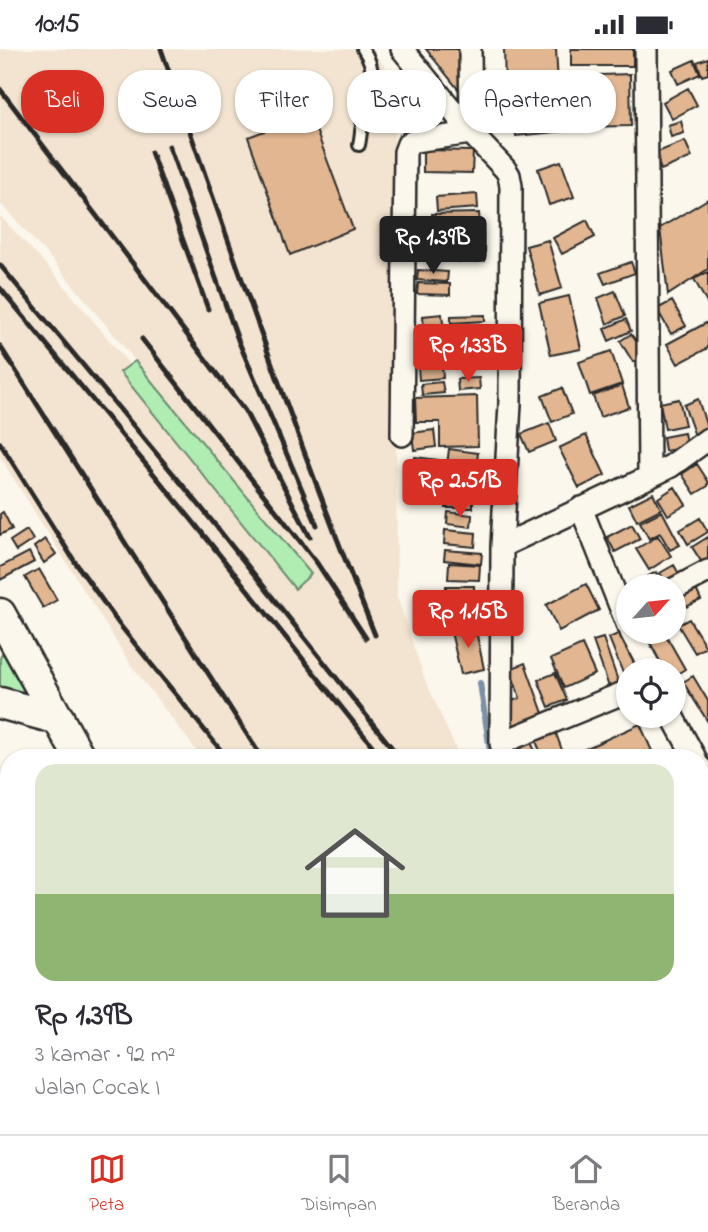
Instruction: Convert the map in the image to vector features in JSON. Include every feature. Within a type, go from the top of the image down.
[{"type":"main road","points":[[2,621],[75,749]]},
{"type":"main road","points":[[0,703],[59,719]]},
{"type":"street","points":[[402,49],[460,120]]},
{"type":"street","points":[[470,49],[470,70]]},
{"type":"street","points":[[646,49],[649,477]]},
{"type":"street","points":[[402,435],[405,152],[408,144],[414,141],[471,133],[505,169],[511,186],[510,404],[502,546],[503,749]]},
{"type":"street","points":[[502,546],[671,466],[708,439]]},
{"type":"street","points":[[581,508],[616,592]]},
{"type":"street","points":[[686,583],[708,572]]},
{"type":"street","points":[[505,749],[616,697]]},
{"type":"street","points":[[679,728],[690,749]]},
{"type":"lane","points":[[359,145],[373,82],[369,58],[363,49]]},
{"type":"shaded area","points":[[0,49],[371,49],[388,70],[347,70],[347,133],[394,133],[397,596],[424,677],[456,749],[195,749],[131,665],[0,457],[0,216],[51,270],[130,365],[121,373],[295,589],[311,574],[54,262],[0,203]]},
{"type":"green space","points":[[135,361],[311,574],[295,589],[120,372]]},
{"type":"green space","points":[[5,648],[34,698],[0,691],[0,658]]},
{"type":"building","points":[[426,49],[465,49],[464,70],[460,70],[460,92],[446,74],[446,70],[443,70]]},
{"type":"building","points":[[504,49],[556,49],[557,70],[505,70]]},
{"type":"building","points":[[571,49],[633,49],[633,66],[571,66]]},
{"type":"building","points":[[708,58],[708,74],[702,76],[697,62]]},
{"type":"building","points":[[694,60],[700,74],[678,84],[672,70]]},
{"type":"building","points":[[616,74],[630,74],[631,126],[616,126]]},
{"type":"building","points":[[688,88],[697,105],[672,119],[663,102]]},
{"type":"building","points":[[681,121],[684,133],[671,137],[668,125]]},
{"type":"building","points":[[259,133],[317,133],[353,229],[290,255],[248,137]]},
{"type":"building","points":[[516,133],[545,133],[516,136]]},
{"type":"building","points":[[685,141],[692,157],[661,170],[655,153]]},
{"type":"building","points":[[423,150],[473,151],[472,173],[423,172]]},
{"type":"building","points":[[561,161],[574,197],[549,205],[538,169]]},
{"type":"building","points":[[477,194],[478,208],[437,211],[436,197]]},
{"type":"building","points":[[708,199],[708,269],[668,295],[660,228]]},
{"type":"building","points":[[479,213],[480,226],[432,227],[432,214]]},
{"type":"building","points":[[587,220],[595,237],[562,254],[553,238]]},
{"type":"building","points":[[447,233],[448,251],[417,252],[416,234]]},
{"type":"building","points":[[460,233],[483,234],[483,243],[460,242]]},
{"type":"building","points":[[548,240],[562,288],[540,295],[526,246]]},
{"type":"building","points":[[459,247],[485,247],[485,261],[460,262]]},
{"type":"building","points":[[631,262],[635,273],[605,284],[600,273]]},
{"type":"building","points":[[418,270],[448,272],[447,282],[417,280]]},
{"type":"building","points":[[708,272],[708,305],[694,279]]},
{"type":"building","points":[[418,283],[450,284],[450,295],[417,294]]},
{"type":"building","points":[[615,291],[625,316],[607,324],[598,298]]},
{"type":"building","points":[[569,296],[581,349],[551,355],[539,303]]},
{"type":"building","points":[[672,301],[686,326],[671,334],[657,309]]},
{"type":"building","points":[[442,314],[445,341],[425,343],[423,316]]},
{"type":"building","points":[[485,315],[485,321],[451,323],[451,316]]},
{"type":"building","points":[[626,319],[631,331],[609,341],[604,329]]},
{"type":"building","points":[[706,323],[708,348],[678,364],[667,344]]},
{"type":"building","points":[[469,326],[474,348],[455,352],[449,331]]},
{"type":"building","points":[[631,334],[645,354],[633,362],[620,341]]},
{"type":"building","points":[[611,351],[622,384],[590,395],[579,362]]},
{"type":"building","points":[[447,354],[481,354],[481,363],[447,362]]},
{"type":"building","points":[[442,365],[443,378],[419,380],[418,366]]},
{"type":"building","points":[[479,378],[480,389],[458,391],[457,379]]},
{"type":"building","points":[[442,382],[444,393],[422,395],[421,384]]},
{"type":"building","points":[[622,385],[629,407],[600,417],[593,396]]},
{"type":"building","points":[[562,388],[572,414],[552,422],[542,396]]},
{"type":"building","points":[[477,396],[478,446],[440,447],[440,422],[416,422],[415,398]]},
{"type":"building","points":[[679,399],[685,425],[665,429],[660,403]]},
{"type":"building","points":[[698,399],[708,431],[695,436],[684,405]]},
{"type":"building","points":[[549,423],[556,441],[529,452],[521,434]]},
{"type":"building","points":[[434,430],[436,447],[414,450],[412,433]]},
{"type":"building","points":[[684,433],[687,447],[665,451],[663,437]]},
{"type":"building","points":[[586,435],[605,475],[579,488],[559,448]]},
{"type":"building","points":[[449,449],[478,453],[476,469],[447,466]]},
{"type":"building","points":[[415,457],[439,460],[435,495],[422,494],[425,473],[413,472]]},
{"type":"building","points":[[697,464],[708,481],[708,486],[695,494],[682,474]]},
{"type":"building","points":[[447,475],[475,476],[475,490],[447,489]]},
{"type":"building","points":[[675,487],[686,505],[668,515],[658,498]]},
{"type":"building","points":[[653,493],[661,509],[637,521],[629,505]]},
{"type":"building","points":[[446,494],[473,495],[473,508],[446,508]]},
{"type":"building","points":[[662,511],[680,545],[670,550],[660,533],[649,539],[640,522]]},
{"type":"building","points":[[3,512],[12,529],[0,535],[0,514]]},
{"type":"building","points":[[448,512],[472,515],[471,527],[447,524]]},
{"type":"building","points":[[700,518],[708,532],[688,544],[680,530]]},
{"type":"building","points":[[632,524],[640,539],[615,552],[607,537]]},
{"type":"building","points":[[27,530],[33,540],[16,551],[10,541]]},
{"type":"building","points":[[445,530],[476,533],[475,547],[444,544]]},
{"type":"building","points":[[658,536],[671,556],[649,570],[636,549]]},
{"type":"building","points":[[708,537],[708,568],[706,569],[692,547]]},
{"type":"building","points":[[45,539],[56,554],[44,563],[34,547]]},
{"type":"building","points":[[445,550],[482,553],[481,564],[444,560]]},
{"type":"building","points":[[29,552],[34,562],[0,580],[0,567]]},
{"type":"building","points":[[449,563],[480,565],[479,580],[448,579]]},
{"type":"building","points":[[674,565],[679,574],[661,574]]},
{"type":"building","points":[[39,569],[57,600],[43,608],[25,577]]},
{"type":"building","points":[[586,584],[599,610],[559,631],[546,605]]},
{"type":"building","points":[[446,586],[474,586],[474,603],[446,603]]},
{"type":"building","points":[[695,587],[701,600],[686,607],[686,592]]},
{"type":"building","points":[[689,619],[706,647],[695,653],[686,638],[686,621]]},
{"type":"building","points":[[475,626],[484,669],[461,674],[451,632]]},
{"type":"building","points":[[616,635],[616,644],[627,644],[633,658],[617,658],[609,638]]},
{"type":"building","points":[[603,638],[616,675],[616,685],[609,687],[593,641]]},
{"type":"building","points":[[647,644],[671,644],[679,658],[655,658]]},
{"type":"building","points":[[582,645],[595,674],[564,688],[551,659]]},
{"type":"building","points":[[525,663],[544,716],[514,727],[505,704],[520,698],[510,669]]},
{"type":"building","points":[[555,673],[567,700],[549,707],[538,680]]},
{"type":"building","points":[[693,676],[708,701],[708,722],[686,687],[686,680]]},
{"type":"building","points":[[631,728],[642,728],[651,749],[585,749]]},
{"type":"building","points":[[555,731],[562,749],[539,749],[535,739]]},
{"type":"building","points":[[530,740],[534,749],[510,749]]},
{"type":"waterway","points":[[480,683],[490,749]]},
{"type":"railway","points":[[161,49],[291,416],[375,635]]},
{"type":"railway","points":[[0,89],[245,411],[310,537]]},
{"type":"railway","points":[[169,146],[238,340],[317,525]]},
{"type":"railway","points":[[151,152],[208,309]]},
{"type":"railway","points":[[0,265],[200,506],[393,749]]},
{"type":"railway","points":[[0,288],[191,519],[375,749]]},
{"type":"railway","points":[[142,339],[317,563],[366,638]]},
{"type":"railway","points":[[0,346],[256,749]]},
{"type":"railway","points":[[0,443],[75,562],[119,624],[220,749]]}]
